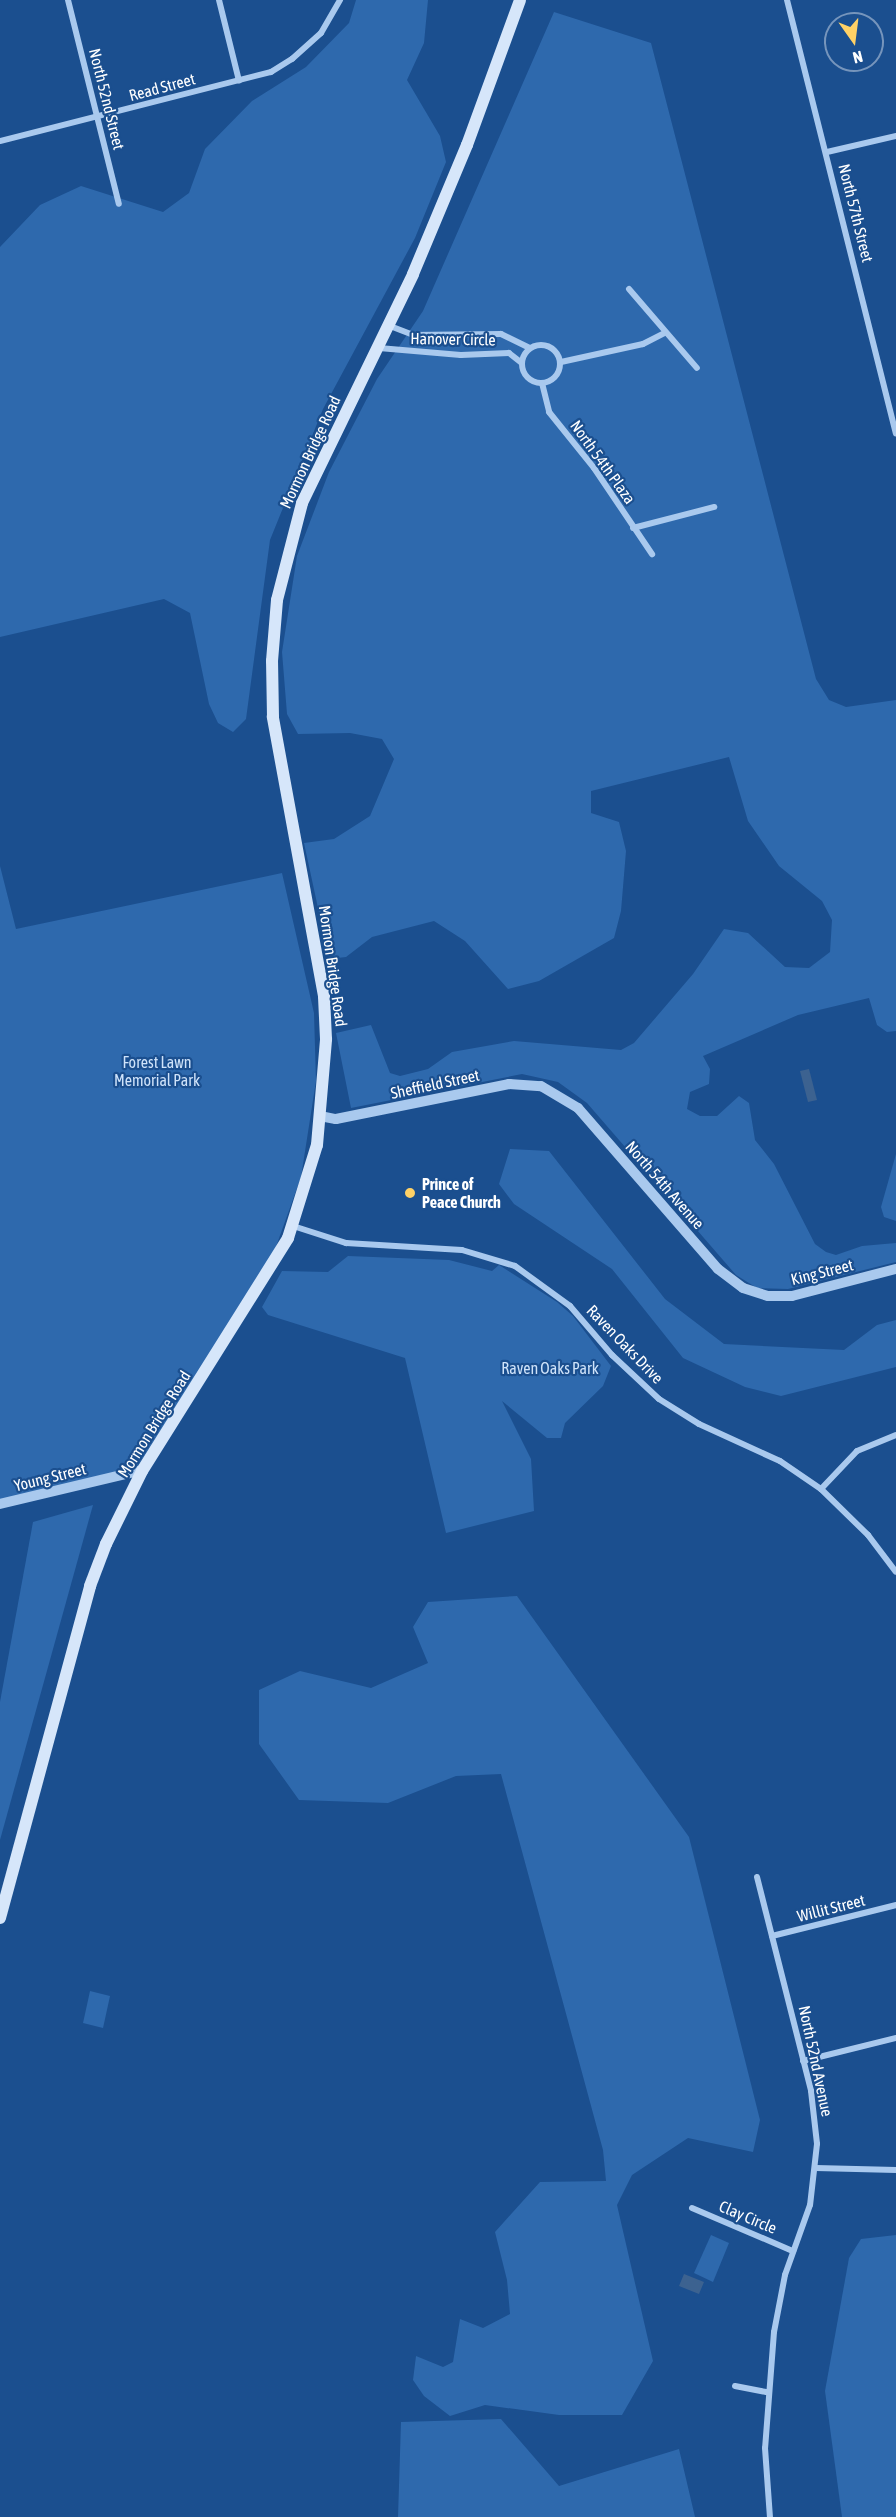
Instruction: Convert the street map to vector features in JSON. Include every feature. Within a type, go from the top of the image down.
[{"type":"main road","name":"Mormon Bridge Road","points":[[0,1918],[90,1586],[106,1544],[143,1470],[250,1304],[293,1226],[317,1145],[326,1039],[324,996],[273,717],[273,634],[284,567],[302,504],[390,326],[467,146],[520,0]]},
{"type":"street","name":"North 52nd Street","points":[[68,0],[119,204]]},
{"type":"street","points":[[219,0],[239,81]]},
{"type":"street","name":"Read Street","points":[[0,141],[239,81],[281,67],[318,35],[340,0]]},
{"type":"street","name":"North 57th Street","points":[[787,0],[896,433]]},
{"type":"street","points":[[827,152],[896,136]]},
{"type":"street","points":[[629,289],[697,368]]},
{"type":"street","name":"Hanover Circle","points":[[390,326],[413,335],[501,334],[530,348]]},
{"type":"street","points":[[561,362],[643,344],[665,333]]},
{"type":"street","points":[[549,346],[561,362],[557,375],[542,383],[529,379],[522,363],[530,348],[549,346]]},
{"type":"street","name":"Hanover Circle","points":[[380,348],[461,355],[509,353],[522,363]]},
{"type":"street","name":"North 54th Plaza","points":[[542,383],[549,412],[594,468],[652,554]]},
{"type":"street","points":[[633,528],[714,507]]},
{"type":"street","name":"Sheffield Street","points":[[320,1116],[336,1119],[509,1084],[530,1084],[556,1092]]},
{"type":"street","name":"North 54th Avenue","points":[[556,1092],[583,1113],[724,1275],[755,1293]]},
{"type":"street","name":"Raven Oaks Drive","points":[[293,1226],[346,1244],[462,1250],[515,1266],[570,1306],[612,1355],[658,1398],[693,1421],[780,1461],[821,1489],[868,1535],[896,1572]]},
{"type":"street","name":"King Street","points":[[755,1293],[792,1296],[896,1269]]},
{"type":"street","points":[[821,1489],[857,1451],[896,1435]]},
{"type":"street","name":"Young Street","points":[[0,1504],[143,1470]]},
{"type":"street","name":"North 52nd Avenue","points":[[758,1877],[816,2117],[816,2168],[810,2205],[793,2252],[778,2305],[767,2392],[765,2448],[770,2517]]},
{"type":"street","name":"Willit Street","points":[[772,1936],[896,1905]]},
{"type":"street","points":[[803,2061],[896,2038]]},
{"type":"street","points":[[816,2168],[896,2170]]},
{"type":"street","name":"Clay Circle","points":[[692,2208],[793,2252]]},
{"type":"street","points":[[735,2386],[767,2392]]},
{"type":"green space","points":[[356,0],[428,0],[424,43],[407,80],[440,136],[446,162],[415,238],[323,409],[270,540],[246,719],[233,732],[218,723],[209,704],[190,613],[164,599],[0,637],[0,247],[40,205],[81,186],[163,212],[189,193],[205,149],[252,101],[306,67],[349,23]]},
{"type":"green space","points":[[554,12],[651,43],[816,679],[829,700],[846,707],[896,700],[896,1031],[887,1032],[877,1025],[869,998],[798,1015],[703,1056],[710,1069],[709,1084],[690,1092],[687,1109],[700,1116],[717,1116],[739,1096],[749,1103],[755,1140],[774,1164],[815,1244],[826,1252],[836,1255],[862,1246],[896,1243],[896,1262],[788,1289],[757,1288],[736,1275],[587,1103],[558,1082],[522,1074],[351,1108],[336,1033],[371,1025],[390,1073],[400,1076],[428,1069],[452,1052],[514,1041],[621,1050],[634,1043],[693,974],[724,929],[748,933],[785,967],[809,968],[830,952],[832,920],[822,901],[779,866],[748,821],[729,757],[591,791],[591,813],[619,822],[626,851],[621,911],[614,938],[539,981],[508,989],[465,941],[434,921],[372,937],[346,957],[329,959],[304,843],[334,839],[370,816],[394,759],[382,739],[350,733],[298,734],[287,714],[282,652],[297,556],[329,472],[377,379],[423,311]]},
{"type":"green space","name":"Forest Lawn Memorial Park","points":[[0,866],[16,929],[282,873],[314,1013],[316,1081],[301,1177],[273,1255],[137,1467],[0,1500]]},
{"type":"green space","points":[[510,1149],[549,1151],[665,1299],[724,1344],[844,1350],[877,1325],[896,1320],[896,1367],[781,1396],[745,1387],[683,1358],[612,1269],[514,1204],[499,1184]]},
{"type":"green space","points":[[896,1154],[896,1221],[884,1217],[881,1207]]},
{"type":"green space","name":"Raven Oaks Park","points":[[348,1256],[449,1260],[492,1271],[499,1265],[557,1302],[573,1316],[611,1366],[603,1386],[565,1423],[561,1438],[547,1438],[502,1401],[531,1459],[534,1511],[446,1533],[405,1358],[268,1315],[262,1307],[282,1271],[328,1272]]},
{"type":"green space","points":[[93,1505],[0,1840],[0,1702],[33,1522]]},
{"type":"green space","points":[[517,1596],[689,1837],[760,2120],[753,2152],[688,2138],[632,2175],[617,2205],[653,2361],[622,2415],[559,2415],[485,2405],[450,2416],[424,2396],[413,2380],[416,2356],[443,2367],[453,2362],[460,2319],[483,2328],[510,2314],[507,2280],[495,2232],[540,2182],[606,2181],[603,2150],[501,1774],[456,1776],[388,1803],[299,1800],[259,1744],[259,1690],[300,1671],[371,1688],[428,1663],[413,1627],[428,1602]]},
{"type":"green space","points":[[90,1991],[110,1996],[103,2028],[83,2023]]},
{"type":"green space","points":[[711,2235],[729,2243],[713,2282],[694,2273]]},
{"type":"green space","points":[[896,2235],[896,2517],[842,2517],[825,2391],[849,2258],[861,2239]]},
{"type":"green space","points":[[501,2419],[559,2486],[679,2449],[695,2517],[398,2517],[401,2422]]},
{"type":"shaded area","points":[[809,1069],[817,1100],[808,1102],[800,1071]]},
{"type":"shaded area","points":[[684,2274],[704,2282],[699,2294],[679,2286]]},
{"type":"place","name":"Prince of Peace Church","points":[[410,1193]]}]
